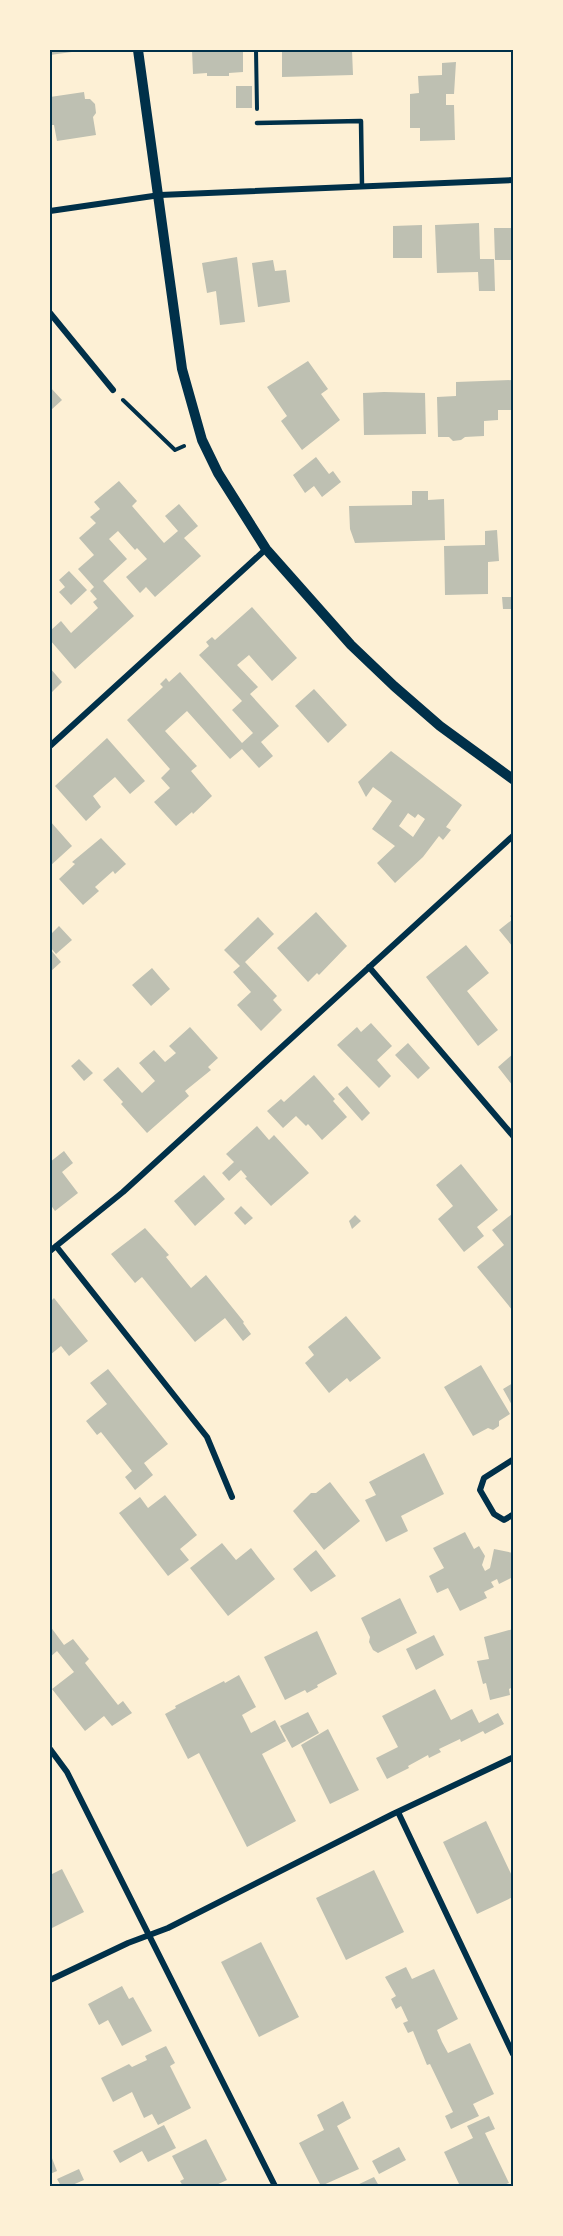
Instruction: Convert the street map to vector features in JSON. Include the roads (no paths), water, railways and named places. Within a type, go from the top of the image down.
[{"type":"street","points":[[138,50],[160,195],[182,369],[202,440],[218,473],[266,549],[351,645],[394,687],[440,726],[513,780]]},
{"type":"street","points":[[50,211],[160,195],[513,180]]},
{"type":"street","points":[[50,313],[113,390]]},
{"type":"street","points":[[50,746],[266,549]]},
{"type":"street","points":[[50,1251],[123,1192],[513,835]]},
{"type":"street","points":[[369,967],[513,1137]]},
{"type":"street","points":[[57,1246],[207,1437],[232,1497]]},
{"type":"street","points":[[513,1460],[484,1478],[480,1490],[494,1514],[504,1520],[513,1514]]},
{"type":"street","points":[[50,1749],[67,1772],[275,2187]]},
{"type":"street","points":[[50,1980],[128,1943],[168,1928],[513,1756]]},
{"type":"street","points":[[398,1812],[513,2055]]},
{"type":"lane","points":[[257,123],[361,121],[362,186]]}]
